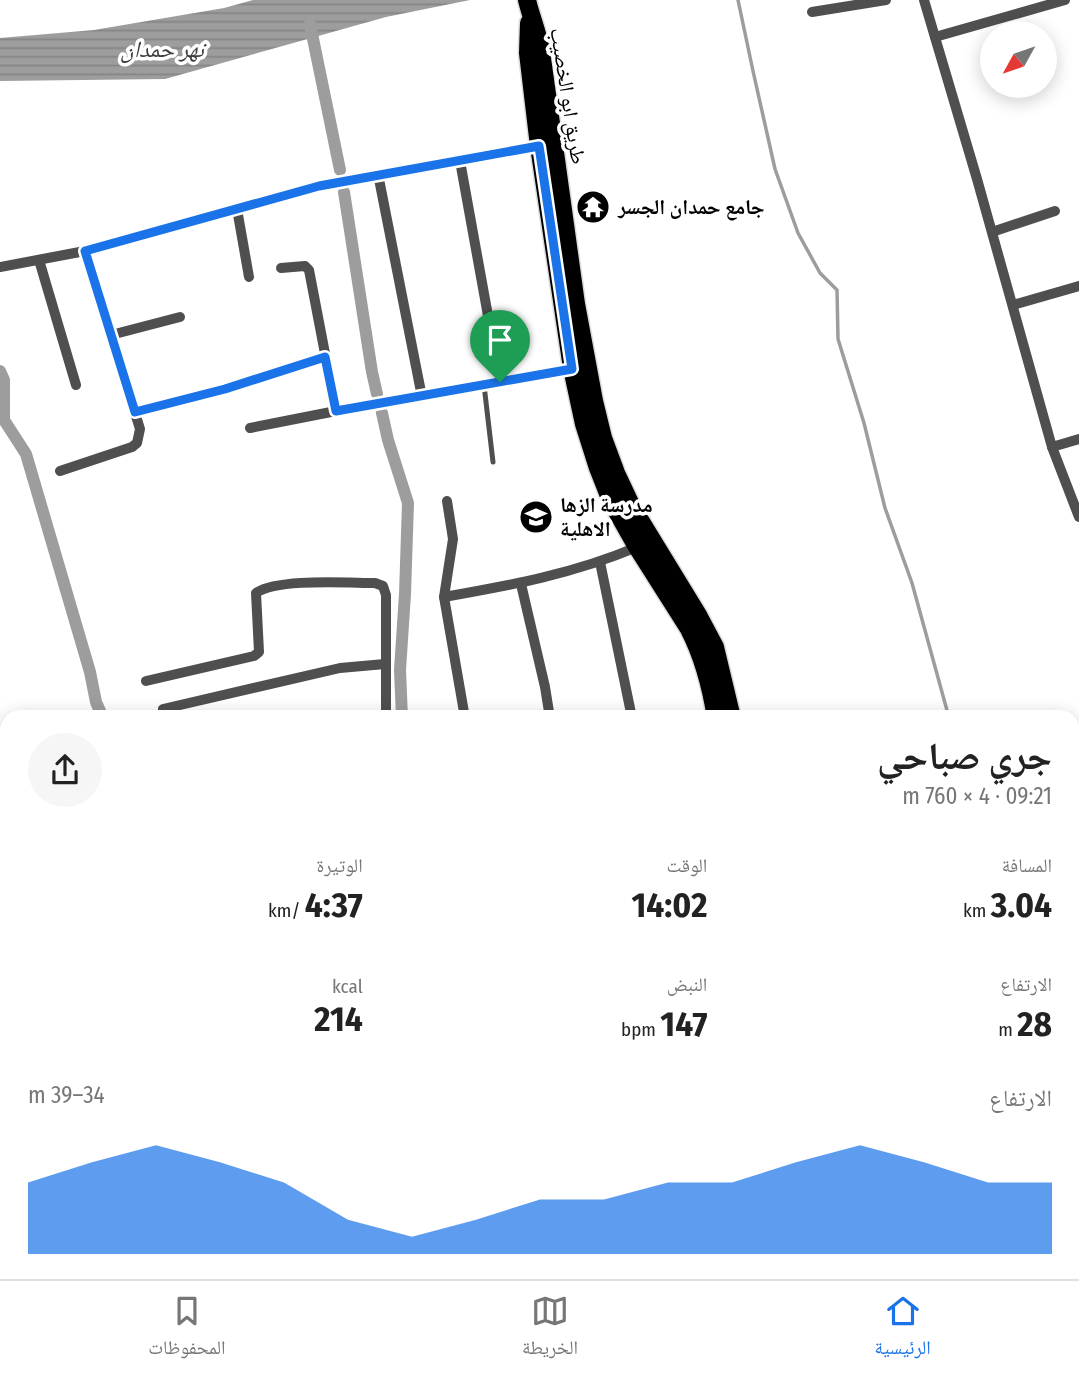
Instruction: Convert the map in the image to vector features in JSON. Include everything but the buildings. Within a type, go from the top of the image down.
[{"type":"main road","name":"طريق ابو الخصيب","points":[[529,8],[528,53],[539,146],[569,305],[609,456],[632,507],[715,647],[730,710]]},
{"type":"main road","name":"طريق ابو الخصيب","points":[[529,8],[541,51],[569,305],[572,369],[584,424],[611,501],[697,643],[708,674],[715,710]]},
{"type":"street","points":[[811,12],[886,0]]},
{"type":"street","points":[[924,0],[1052,447],[1079,517]]},
{"type":"street","points":[[935,37],[1065,0]]},
{"type":"street","points":[[0,267],[85,251],[319,186],[539,146]]},
{"type":"street","points":[[460,160],[500,382]]},
{"type":"street","points":[[378,174],[422,397]]},
{"type":"street","points":[[237,209],[249,277]]},
{"type":"street","points":[[992,232],[1055,211]]},
{"type":"street","points":[[60,471],[132,447],[137,443],[140,429],[85,251]]},
{"type":"street","points":[[40,260],[76,384]]},
{"type":"street","points":[[281,268],[305,266],[309,270],[336,411]]},
{"type":"street","points":[[1013,304],[1079,286]]},
{"type":"street","points":[[111,335],[180,317]]},
{"type":"street","points":[[135,412],[225,389],[325,357]]},
{"type":"street","points":[[250,428],[572,369]]},
{"type":"street","points":[[1052,447],[1079,439]]},
{"type":"street","points":[[447,501],[453,539],[444,597],[464,710]]},
{"type":"street","points":[[444,597],[521,584],[600,562],[637,547]]},
{"type":"street","points":[[600,562],[630,710]]},
{"type":"street","points":[[146,681],[254,656],[259,652],[256,593],[262,589],[299,582],[375,583],[383,586],[386,595],[386,710]]},
{"type":"street","points":[[521,584],[549,710]]},
{"type":"street","points":[[163,709],[340,668],[385,664]]},
{"type":"lane","points":[[484,385],[493,463]]},
{"type":"water","name":"نهر حمدان","points":[[253,0],[470,0],[386,17],[165,79],[0,81],[0,38],[94,30],[224,8]]},
{"type":"waterway","points":[[738,0],[775,169],[798,233],[820,273],[837,290],[838,339],[864,423],[885,508],[912,583],[947,710]]},
{"type":"waterway","points":[[310,24],[340,170]]},
{"type":"waterway","points":[[344,192],[377,394]]},
{"type":"waterway","points":[[0,371],[4,380],[4,420],[26,454],[100,710]]},
{"type":"waterway","points":[[382,413],[408,503],[400,670],[402,710]]},
{"type":"place","name":"جامع حمدان الجسر","points":[[593,207]]},
{"type":"place","name":"مدرسة الزها الاهلية","points":[[536,517]]},
{"type":"route","points":[[539,146],[572,369],[500,382],[336,411],[325,357],[225,389],[135,412],[85,251],[319,186],[539,146]]}]
